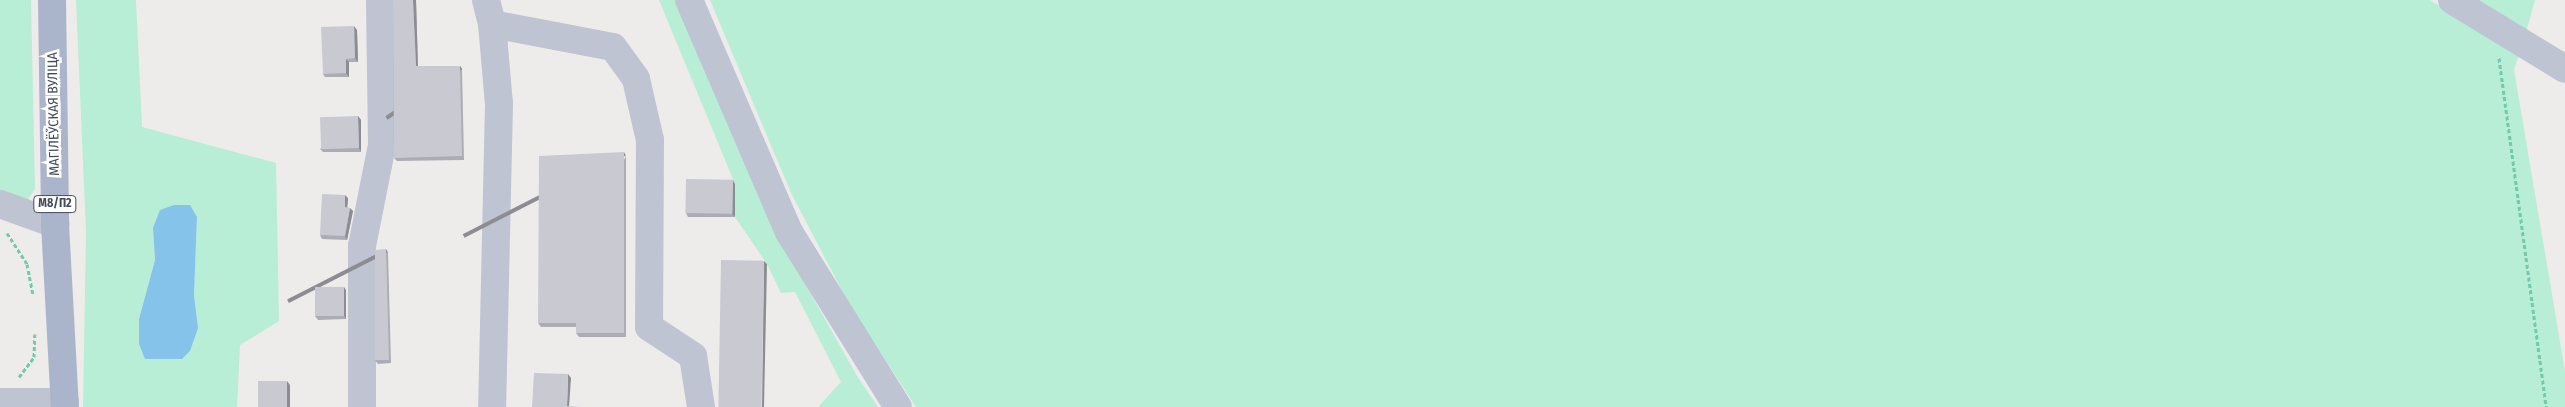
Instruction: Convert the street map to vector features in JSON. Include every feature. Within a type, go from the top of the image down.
[{"type":"main road","name":"МАГІЛЁЎСКАЯ ВУЛІЦА","points":[[52,0],[55,224],[65,404]]},
{"type":"street","points":[[362,407],[362,246],[382,145],[380,0]]},
{"type":"street","points":[[689,0],[789,232],[898,407]]},
{"type":"street","points":[[2452,0],[2565,69]]},
{"type":"street","points":[[492,407],[499,104],[489,12],[613,47],[636,79],[650,140],[648,327],[693,356],[701,407]]},
{"type":"street","points":[[0,204],[55,224]]},
{"type":"street","points":[[3,402],[65,404]]},
{"type":"path","points":[[2495,26],[2546,407]]},
{"type":"path","points":[[5,231],[27,264],[34,304]]},
{"type":"path","points":[[3,402],[9,390],[34,357],[35,327]]},
{"type":"green space","points":[[0,0],[31,0],[35,189],[24,205],[0,199]]},
{"type":"green space","points":[[76,0],[136,0],[142,127],[276,163],[279,321],[240,345],[237,407],[83,407],[86,232]],"holes":[[[197,217],[194,295],[198,328],[139,344],[139,319],[155,260],[153,228]]]},
{"type":"green space","points":[[659,0],[677,0],[790,257],[857,376],[878,407],[818,407],[841,382],[795,292],[781,293],[767,264],[735,217],[735,184]]},
{"type":"green space","points":[[710,0],[2430,0],[2519,55],[2514,70],[2565,371],[2565,407],[916,407],[848,302],[791,193]]},
{"type":"green space","points":[[2474,0],[2535,0],[2526,32]]},
{"type":"water","points":[[174,205],[190,205],[197,217],[194,295],[198,328],[190,351],[182,359],[145,359],[139,344],[139,319],[155,260],[153,228],[160,210]]},
{"type":"building","points":[[393,0],[413,0],[416,66],[460,66],[462,156],[394,158]]},
{"type":"building","points":[[354,26],[355,58],[346,59],[346,73],[323,74],[321,27]]},
{"type":"building","points":[[358,116],[359,148],[321,149],[320,117]]},
{"type":"building","points":[[624,152],[624,333],[576,333],[576,323],[538,323],[539,156]]},
{"type":"building","points":[[686,179],[733,180],[732,214],[685,213]]},
{"type":"building","points":[[322,194],[345,195],[345,207],[350,208],[345,236],[320,235]]},
{"type":"building","points":[[386,249],[389,360],[375,360],[375,250]]},
{"type":"building","points":[[721,260],[764,261],[761,407],[718,407]]},
{"type":"building","points":[[315,287],[344,287],[344,316],[315,316]]},
{"type":"building","points":[[534,373],[568,374],[567,406],[582,407],[532,407]]},
{"type":"building","points":[[258,381],[287,381],[287,407],[258,407]]}]
